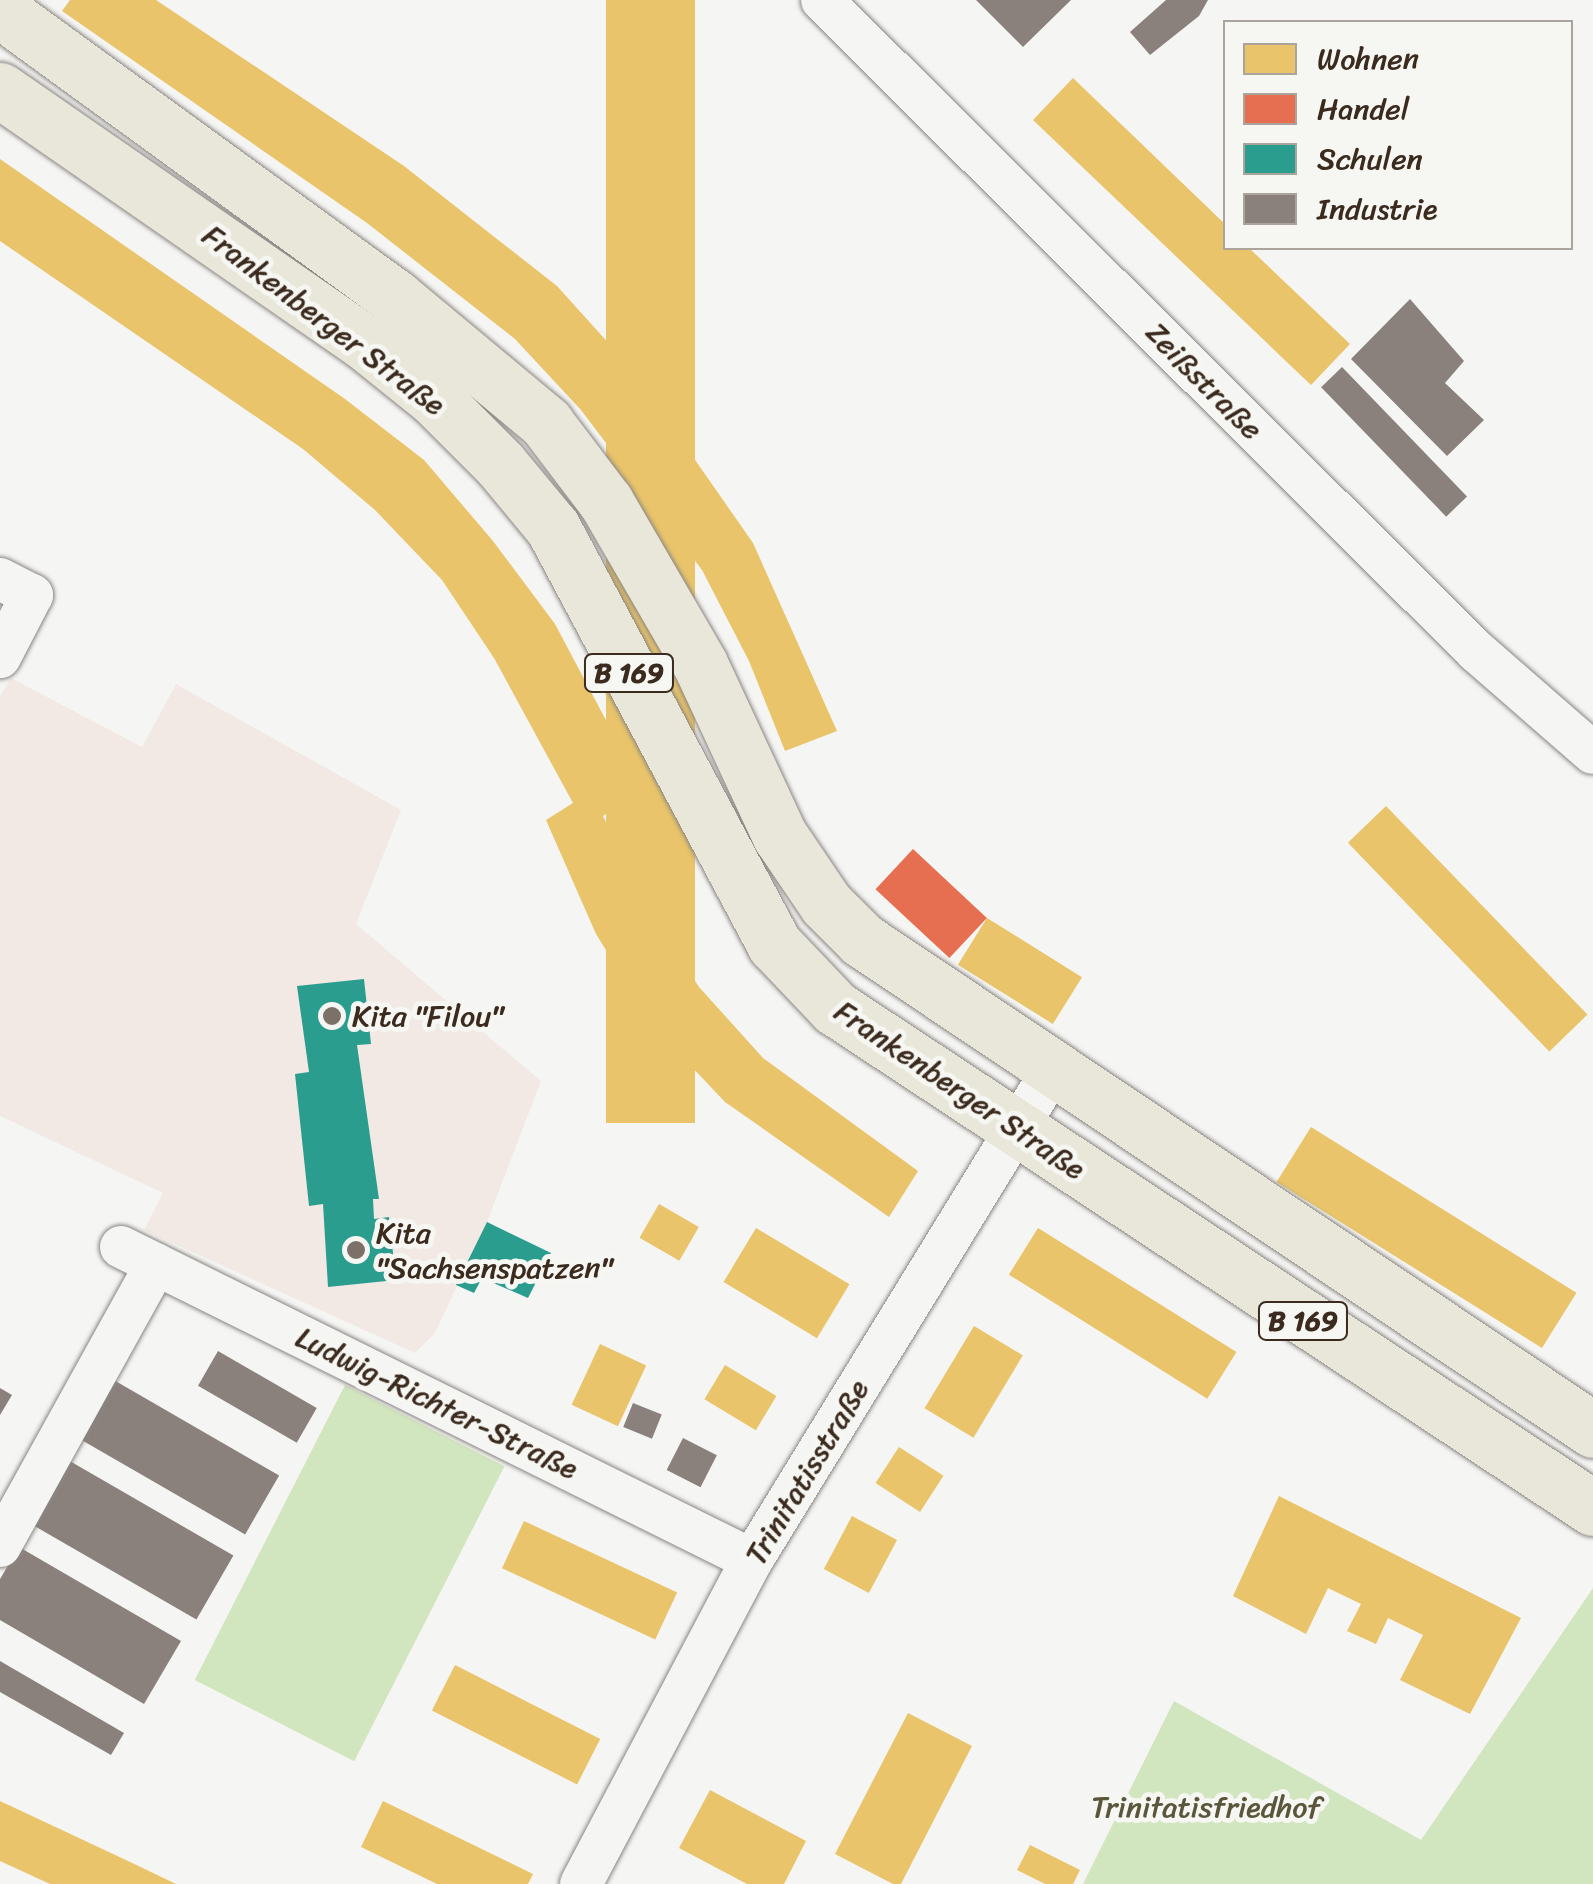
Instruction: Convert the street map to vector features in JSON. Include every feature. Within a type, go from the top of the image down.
[{"type":"main road","name":"Frankenberger Straße","points":[[0,10],[395,297],[546,424],[606,502],[700,664],[780,836],[826,904],[896,968],[1593,1430]]},
{"type":"main road","name":"Frankenberger Straße","points":[[0,90],[363,341],[434,398],[500,464],[554,528],[775,945],[835,1008],[1593,1508]]},
{"type":"street","name":"Zeißstraße","points":[[822,0],[1591,764]]},
{"type":"street","points":[[0,578],[32,595],[0,657]]},
{"type":"street","name":"Trinitatisstraße","points":[[581,1884],[752,1560],[1052,1071]]},
{"type":"street","name":"Ludwig-Richter-Straße","points":[[0,1546],[138,1256],[752,1560]]},
{"type":"shaded area","points":[[11,678],[142,747],[176,684],[401,810],[356,924],[541,1081],[487,1222],[435,1333],[415,1353],[144,1230],[163,1193],[0,1116],[0,696]]},
{"type":"green space","points":[[345,1385],[504,1466],[354,1761],[195,1680]]},
{"type":"green space","name":"Trinitatisfriedhof","points":[[1593,1588],[1593,1884],[1083,1884],[1174,1701],[1421,1840]]},
{"type":"building: Wohnen","points":[[70,0],[156,0],[404,166],[557,286],[631,368],[753,543],[837,731],[785,751],[749,661],[702,570],[581,410],[515,339],[367,223],[62,11]]},
{"type":"building: Wohnen","points":[[606,0],[695,0],[695,1123],[606,1123]]},
{"type":"building: Wohnen","points":[[1073,78],[1223,222],[1223,250],[1251,250],[1350,344],[1311,385],[1033,120]]},
{"type":"building: Wohnen","points":[[0,159],[345,399],[424,460],[493,541],[555,624],[635,775],[636,793],[603,816],[647,909],[699,987],[763,1058],[918,1171],[889,1217],[725,1102],[653,1026],[596,934],[546,820],[573,803],[494,658],[442,580],[375,510],[303,449],[0,241]]},
{"type":"building: Wohnen","points":[[1386,806],[1587,1015],[1549,1051],[1348,843]]},
{"type":"building: Wohnen","points":[[987,918],[1082,977],[1053,1024],[958,965]]},
{"type":"building: Wohnen","points":[[1311,1127],[1576,1293],[1542,1348],[1277,1182]]},
{"type":"building: Wohnen","points":[[659,1204],[699,1227],[679,1261],[640,1238]]},
{"type":"building: Wohnen","points":[[756,1228],[849,1284],[817,1338],[724,1282]]},
{"type":"building: Wohnen","points":[[1038,1228],[1236,1352],[1207,1399],[1009,1275]]},
{"type":"building: Wohnen","points":[[974,1326],[1023,1355],[973,1438],[925,1408]]},
{"type":"building: Wohnen","points":[[600,1344],[646,1366],[618,1426],[572,1405]]},
{"type":"building: Wohnen","points":[[725,1365],[776,1396],[756,1430],[704,1399]]},
{"type":"building: Wohnen","points":[[899,1447],[943,1476],[920,1512],[876,1483]]},
{"type":"building: Wohnen","points":[[1279,1496],[1521,1618],[1470,1714],[1400,1680],[1423,1635],[1388,1618],[1376,1644],[1347,1631],[1361,1604],[1328,1588],[1306,1634],[1233,1596]]},
{"type":"building: Wohnen","points":[[852,1516],[897,1540],[869,1593],[824,1569]]},
{"type":"building: Wohnen","points":[[524,1521],[677,1592],[655,1640],[502,1568]]},
{"type":"building: Wohnen","points":[[455,1665],[600,1739],[577,1784],[432,1710]]},
{"type":"building: Wohnen","points":[[908,1713],[972,1746],[901,1884],[893,1884],[835,1854]]},
{"type":"building: Wohnen","points":[[710,1790],[806,1841],[784,1884],[747,1884],[679,1848]]},
{"type":"building: Wohnen","points":[[0,1801],[176,1884],[50,1884],[0,1861]]},
{"type":"building: Wohnen","points":[[383,1801],[533,1874],[528,1884],[437,1884],[361,1847]]},
{"type":"building: Wohnen","points":[[1030,1845],[1080,1870],[1073,1884],[1045,1884],[1017,1870]]},
{"type":"building: Handel","points":[[913,849],[987,918],[949,958],[875,889]]},
{"type":"building: Schulen","points":[[364,979],[371,1044],[357,1045],[379,1199],[373,1199],[374,1219],[389,1217],[396,1280],[328,1287],[323,1204],[309,1206],[295,1074],[309,1072],[297,986]]},
{"type":"building: Schulen","points":[[487,1222],[551,1253],[528,1298],[482,1278],[474,1293],[456,1285]]},
{"type":"building: Industrie","points":[[976,0],[1071,0],[1023,47]]},
{"type":"building: Industrie","points":[[1166,0],[1208,0],[1199,16],[1150,55],[1130,32]]},
{"type":"building: Industrie","points":[[1410,299],[1464,361],[1445,383],[1484,420],[1447,456],[1351,359]]},
{"type":"building: Industrie","points":[[1342,367],[1467,496],[1446,517],[1321,387]]},
{"type":"building: Industrie","points":[[218,1351],[317,1408],[297,1443],[198,1386]]},
{"type":"building: Industrie","points":[[112,1379],[279,1476],[245,1534],[78,1438]]},
{"type":"building: Industrie","points":[[0,1388],[12,1395],[0,1415]]},
{"type":"building: Industrie","points":[[633,1403],[662,1415],[652,1439],[623,1427]]},
{"type":"building: Industrie","points":[[683,1438],[717,1455],[701,1487],[667,1470]]},
{"type":"building: Industrie","points":[[68,1460],[233,1556],[196,1620],[31,1524]]},
{"type":"building: Industrie","points":[[19,1547],[181,1641],[144,1704],[0,1620],[0,1579]]},
{"type":"building: Industrie","points":[[0,1661],[124,1733],[111,1755],[0,1692]]},
{"type":"place","name":"Kita \"Filou\"","points":[[332,1016]]},
{"type":"place","name":"Kita \"Sachsenspatzen\"","points":[[356,1250]]}]
